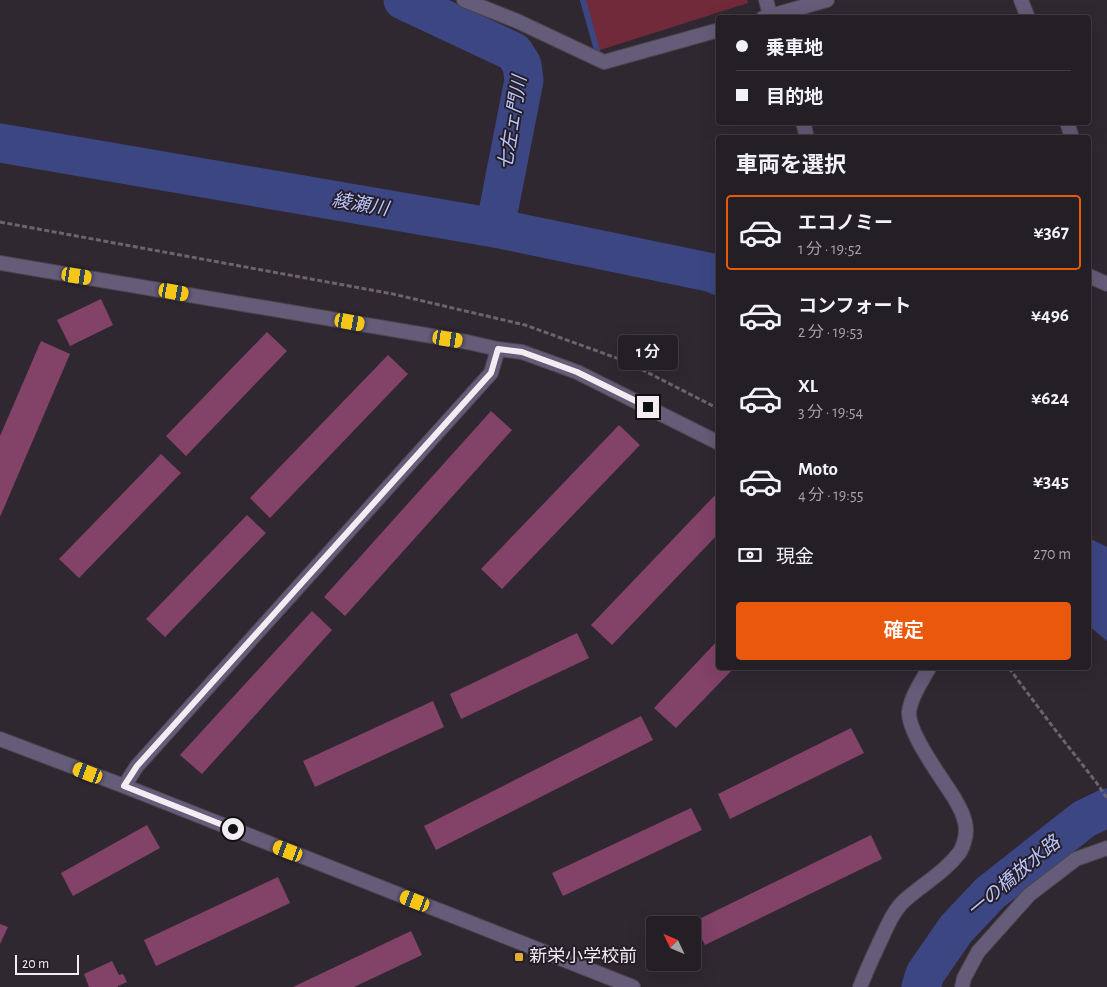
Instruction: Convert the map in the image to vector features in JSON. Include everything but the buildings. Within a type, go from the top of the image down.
[{"type":"street","points":[[464,0],[517,21],[604,62],[716,31]]},
{"type":"street","points":[[766,0],[768,15]]},
{"type":"street","points":[[775,15],[827,0]]},
{"type":"street","points":[[1021,0],[1027,15]]},
{"type":"street","points":[[0,263],[522,352],[577,372],[716,442]]},
{"type":"street","points":[[1091,277],[1107,284]]},
{"type":"street","points":[[124,786],[137,766],[491,373],[498,349]]},
{"type":"street","points":[[860,987],[871,960],[898,906],[946,867],[961,851],[964,841],[966,831],[965,820],[959,805],[915,736],[910,722],[909,713],[912,700],[928,670]]},
{"type":"street","points":[[0,739],[633,987]]},
{"type":"street","points":[[962,987],[964,978],[978,952],[1029,895],[1076,859],[1107,848]]},
{"type":"path","points":[[0,222],[393,294],[525,325],[625,361],[716,407]]},
{"type":"path","points":[[1010,670],[1107,798]]},
{"type":"shaded area","points":[[580,0],[747,0],[748,3],[597,51]]},
{"type":"water","points":[[1091,539],[1107,547],[1107,641],[1091,628]]},
{"type":"waterway","name":"七左ェ門川","points":[[403,0],[514,52],[522,65],[524,80],[495,228]]},
{"type":"waterway","points":[[583,0],[598,54]]},
{"type":"waterway","name":"綾瀬川","points":[[0,143],[495,228],[716,274]]},
{"type":"waterway","name":"一の橋放水路","points":[[921,987],[925,974],[956,929],[990,893],[1084,819],[1107,808]]},
{"type":"place","name":"新栄小学校前","points":[[519,957]]},
{"type":"route","points":[[233,829],[124,786],[137,766],[491,373],[498,349],[522,352],[577,372],[648,407]]}]
